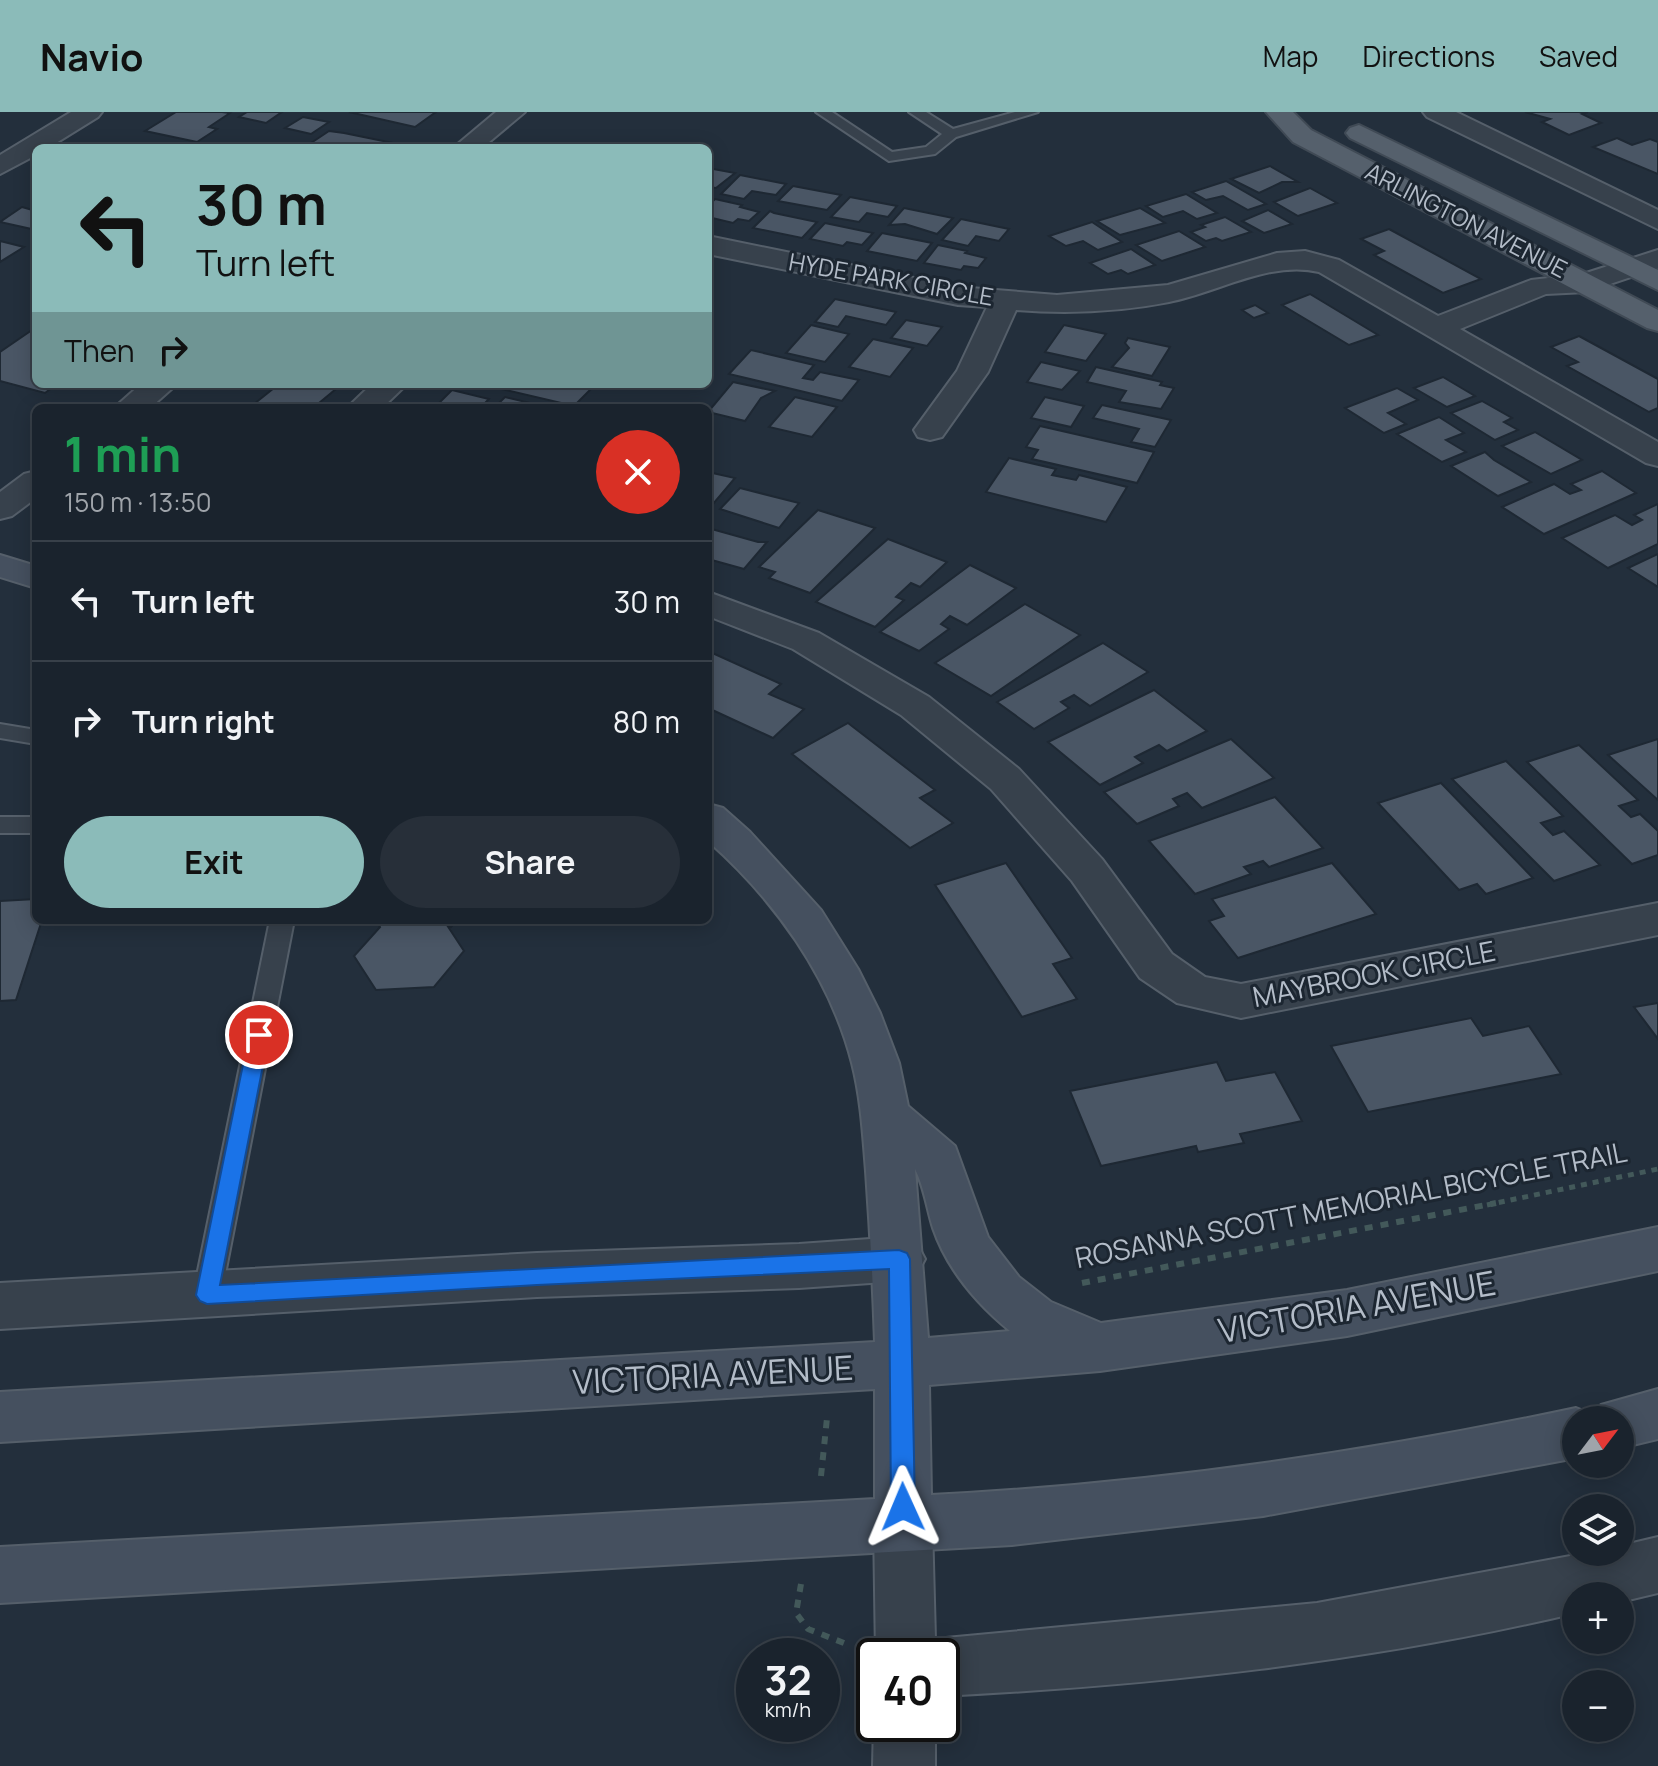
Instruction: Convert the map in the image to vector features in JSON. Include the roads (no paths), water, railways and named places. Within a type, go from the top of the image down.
[{"type":"main road","name":"ARLINGTON AVENUE","points":[[1279,112],[1302,136],[1658,322]]},
{"type":"main road","name":"ARLINGTON AVENUE","points":[[1299,112],[1331,120],[1645,263],[1658,281]]},
{"type":"main road","points":[[0,566],[32,576]]},
{"type":"main road","points":[[712,821],[738,842],[784,890],[818,936],[846,985],[872,1050],[885,1115],[899,1259],[903,1524]]},
{"type":"main road","points":[[885,1115],[938,1160],[959,1231],[970,1252],[1001,1293],[1032,1318],[1100,1347]]},
{"type":"main road","name":"VICTORIA AVENUE","points":[[0,1417],[902,1364],[1100,1347],[1347,1313],[1658,1249]]},
{"type":"main road","points":[[1634,1420],[1658,1414]]},
{"type":"main road","points":[[0,1575],[1012,1518],[1263,1490],[1562,1436]]},
{"type":"street","points":[[36,144],[89,112]]},
{"type":"street","points":[[471,144],[512,112]]},
{"type":"street","points":[[1436,112],[1658,221]]},
{"type":"street","points":[[0,166],[32,147]]},
{"type":"street","name":"HYDE PARK CIRCLE","points":[[712,246],[958,296],[1057,304],[1124,300],[1171,293],[1277,262],[1305,260],[1329,266],[1437,327],[1484,340],[1658,456]]},
{"type":"street","points":[[1437,327],[1541,286],[1586,283],[1645,263]]},
{"type":"street","points":[[1552,313],[1576,303],[1586,283]]},
{"type":"street","points":[[930,430],[972,372],[1005,300]]},
{"type":"street","points":[[135,404],[156,388]]},
{"type":"street","points":[[368,404],[386,388]]},
{"type":"street","points":[[0,509],[32,484]]},
{"type":"street","name":"MAYBROOK CIRCLE","points":[[712,605],[806,641],[915,706],[1005,779],[1087,870],[1156,966],[1193,991],[1241,1001],[1658,919]]},
{"type":"street","points":[[0,1306],[537,1275],[899,1259]]},
{"type":"street","points":[[886,1638],[903,1524]]},
{"type":"street","points":[[960,1665],[1040,1661],[1317,1633],[1542,1592],[1658,1565]]},
{"type":"street","points":[[904,1742],[904,1766]]},
{"type":"lane","points":[[823,112],[889,157],[930,151],[951,134],[1031,112]]},
{"type":"lane","points":[[916,112],[951,134]]},
{"type":"lane","points":[[0,731],[32,736]]},
{"type":"lane","points":[[0,825],[32,825]]},
{"type":"lane","points":[[207,1295],[281,924]]}]
